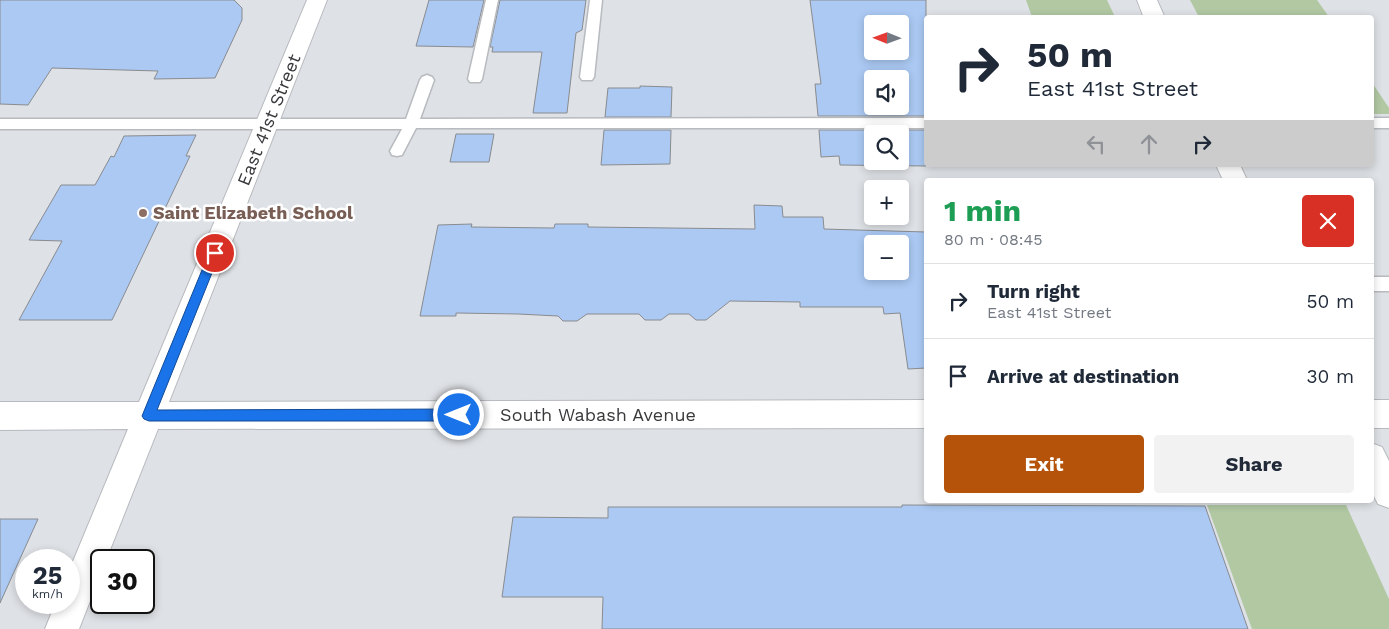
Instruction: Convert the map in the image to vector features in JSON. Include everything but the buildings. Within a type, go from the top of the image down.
[{"type":"street","name":"East 41st Street","points":[[62,629],[317,0]]},
{"type":"street","points":[[1147,0],[1154,15]]},
{"type":"street","name":"South Wabash Avenue","points":[[0,416],[924,414]]},
{"type":"street","points":[[1374,414],[1389,414]]},
{"type":"street","points":[[1374,463],[1389,493]]},
{"type":"lane","points":[[475,79],[492,0]]},
{"type":"lane","points":[[587,77],[596,0]]},
{"type":"lane","points":[[397,151],[411,124],[427,80]]},
{"type":"lane","points":[[0,124],[924,123]]},
{"type":"lane","points":[[1374,123],[1389,123]]},
{"type":"lane","points":[[1374,284],[1389,284]]},
{"type":"green space","points":[[1026,0],[1107,0],[1114,15],[1031,15]]},
{"type":"green space","points":[[1190,0],[1317,0],[1328,15],[1198,15]]},
{"type":"green space","points":[[1374,86],[1389,108],[1389,114],[1374,114]]},
{"type":"green space","points":[[1207,505],[1346,505],[1389,599],[1389,629],[1252,629]]},
{"type":"place","name":"Saint Elizabeth School","points":[[143,213]]},
{"type":"route","points":[[215,253],[149,416],[459,415]]}]
